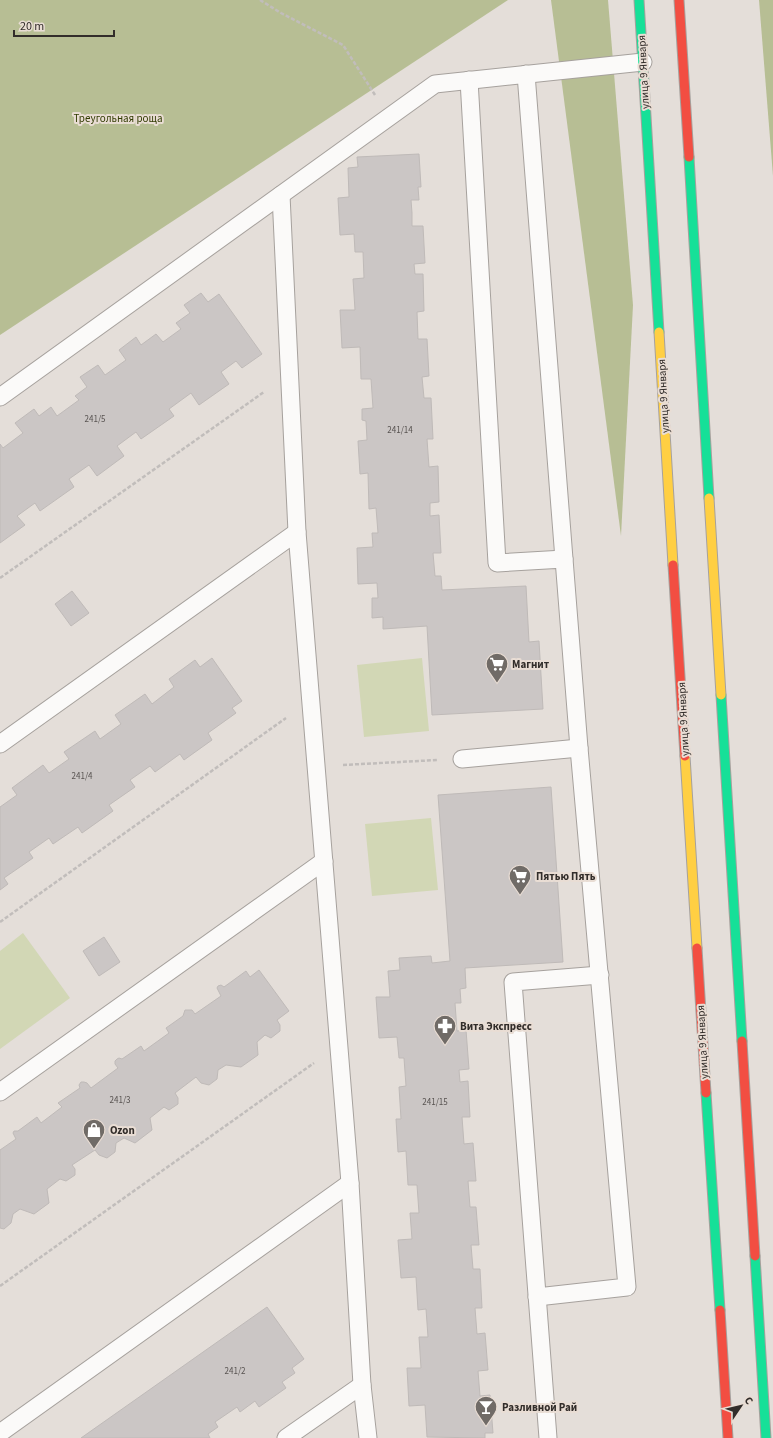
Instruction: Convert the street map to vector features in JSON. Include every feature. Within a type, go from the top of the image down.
[{"type":"main road","name":"улица 9 Января","points":[[639,0],[728,1438]]},
{"type":"main road","points":[[679,0],[766,1438]]},
{"type":"lane","points":[[0,397],[435,84],[643,62]]},
{"type":"lane","points":[[526,74],[579,748],[627,1287],[537,1297]]},
{"type":"lane","points":[[469,80],[497,563],[564,559]]},
{"type":"lane","points":[[280,195],[297,532],[350,1183],[362,1385],[368,1438]]},
{"type":"lane","points":[[0,744],[297,532]]},
{"type":"lane","points":[[462,759],[579,748]]},
{"type":"lane","points":[[0,1092],[324,861]]},
{"type":"lane","points":[[548,1438],[513,982],[600,975]]},
{"type":"lane","points":[[0,1433],[350,1183]]},
{"type":"lane","points":[[286,1438],[362,1385]]},
{"type":"path","points":[[260,0],[281,13],[343,45],[389,117]]},
{"type":"path","points":[[0,578],[289,374]]},
{"type":"path","points":[[0,922],[311,701]]},
{"type":"path","points":[[316,766],[462,759]]},
{"type":"path","points":[[0,1286],[339,1045]]},
{"type":"green space","name":"Треугольная роща","points":[[0,0],[508,0],[0,335]]},
{"type":"green space","points":[[551,0],[608,0],[633,305],[621,536]]},
{"type":"green space","points":[[759,0],[773,0],[773,176]]},
{"type":"green space","points":[[422,658],[429,731],[364,737],[357,665]]},
{"type":"green space","points":[[431,818],[438,890],[372,896],[365,824]]},
{"type":"green space","points":[[23,933],[70,998],[0,1049],[0,951]]},
{"type":"building","points":[[419,154],[421,187],[418,187],[419,200],[411,200],[412,226],[423,226],[425,263],[414,264],[415,274],[423,274],[424,311],[417,312],[418,339],[427,339],[429,376],[422,377],[424,398],[431,398],[433,439],[427,439],[429,467],[438,466],[439,502],[430,503],[430,516],[439,515],[441,553],[433,553],[435,576],[441,576],[442,590],[526,586],[529,642],[539,641],[543,709],[432,715],[427,626],[383,629],[383,617],[372,618],[372,598],[378,598],[377,583],[358,584],[357,548],[373,547],[372,533],[378,533],[376,508],[369,509],[368,473],[360,474],[358,441],[367,440],[366,421],[362,420],[362,409],[373,408],[371,379],[361,379],[360,347],[342,348],[340,310],[355,310],[353,279],[364,278],[363,252],[355,252],[354,234],[340,235],[338,198],[349,197],[348,168],[358,167],[357,157]]},
{"type":"building","points":[[201,293],[208,302],[219,294],[262,354],[242,368],[236,361],[221,372],[229,384],[199,405],[191,393],[169,409],[174,416],[141,439],[136,432],[117,446],[124,456],[97,476],[89,465],[69,479],[74,487],[40,511],[35,503],[17,516],[25,525],[0,543],[0,444],[3,448],[23,433],[15,423],[34,409],[39,416],[51,407],[57,416],[79,400],[75,396],[87,387],[80,377],[98,365],[105,375],[126,360],[119,350],[136,337],[141,345],[156,334],[163,342],[181,329],[176,323],[190,313],[184,305]]},
{"type":"building","points":[[72,591],[89,613],[71,626],[55,604]]},
{"type":"building","points":[[212,658],[242,701],[232,708],[236,713],[208,733],[212,740],[184,760],[180,754],[155,772],[150,766],[130,780],[135,787],[109,805],[113,811],[82,833],[78,827],[53,844],[49,838],[29,852],[33,858],[4,878],[8,884],[0,890],[0,807],[17,795],[12,788],[43,765],[49,773],[69,759],[64,752],[95,731],[100,739],[121,724],[115,715],[145,694],[152,704],[174,687],[169,679],[195,660],[200,667]]},
{"type":"building","points":[[551,787],[563,962],[465,968],[466,988],[460,989],[461,1003],[455,1003],[457,1031],[466,1030],[469,1069],[459,1070],[460,1082],[468,1081],[470,1117],[462,1117],[464,1144],[473,1143],[476,1181],[468,1181],[470,1207],[476,1207],[479,1245],[471,1245],[473,1269],[480,1269],[482,1308],[475,1308],[477,1334],[485,1333],[488,1370],[478,1371],[480,1396],[490,1395],[493,1433],[485,1433],[485,1438],[427,1437],[425,1405],[409,1406],[407,1368],[421,1368],[419,1337],[428,1337],[426,1309],[418,1310],[416,1277],[401,1278],[398,1240],[412,1239],[410,1213],[419,1213],[417,1185],[408,1185],[406,1151],[398,1152],[396,1119],[401,1119],[399,1087],[406,1086],[404,1058],[399,1058],[397,1037],[379,1038],[376,997],[390,997],[388,971],[400,970],[399,958],[431,956],[432,963],[450,961],[438,795]]},
{"type":"building","points":[[104,937],[120,962],[99,976],[83,951]]},
{"type":"building","points":[[259,970],[289,1011],[277,1020],[280,1025],[280,1031],[271,1038],[265,1035],[257,1042],[258,1055],[241,1067],[226,1065],[218,1070],[217,1079],[209,1085],[201,1083],[196,1077],[175,1093],[178,1098],[178,1104],[169,1110],[164,1107],[150,1118],[152,1130],[135,1143],[124,1138],[116,1143],[115,1152],[107,1158],[99,1155],[95,1150],[72,1165],[75,1169],[75,1175],[66,1181],[60,1179],[47,1189],[49,1203],[34,1214],[20,1209],[13,1214],[11,1223],[4,1229],[0,1228],[0,1150],[16,1139],[13,1133],[14,1131],[18,1131],[37,1117],[41,1123],[62,1107],[58,1103],[80,1088],[79,1085],[81,1082],[87,1083],[91,1088],[118,1068],[115,1064],[117,1059],[122,1059],[141,1046],[144,1051],[169,1033],[166,1028],[183,1016],[185,1010],[192,1010],[195,1014],[221,996],[217,988],[218,986],[221,985],[224,987],[246,971],[250,977]]},
{"type":"building","points":[[267,1307],[304,1359],[292,1368],[295,1373],[282,1382],[286,1388],[259,1407],[255,1401],[240,1412],[237,1407],[215,1422],[218,1427],[208,1434],[210,1438],[81,1438]]},
{"type":"traffic: fast","points":[[639,0],[659,332]]},
{"type":"traffic: fast","points":[[689,157],[709,498]]},
{"type":"traffic: fast","points":[[721,695],[742,1041]]},
{"type":"traffic: fast","points":[[706,1093],[720,1310]]},
{"type":"traffic: fast","points":[[755,1256],[766,1438]]},
{"type":"traffic: slow","points":[[659,332],[673,565]]},
{"type":"traffic: slow","points":[[709,498],[721,695]]},
{"type":"traffic: slow","points":[[685,756],[697,948]]},
{"type":"traffic: jam","points":[[679,0],[689,157]]},
{"type":"traffic: jam","points":[[673,565],[685,756]]},
{"type":"traffic: jam","points":[[697,948],[706,1093]]},
{"type":"traffic: jam","points":[[742,1041],[755,1256]]},
{"type":"traffic: jam","points":[[720,1310],[728,1438]]},
{"type":"place","name":"Магнит","points":[[497,684]]},
{"type":"place","name":"Пятью Пять","points":[[520,896]]},
{"type":"place","name":"Вита Экспресс","points":[[445,1046]]},
{"type":"place","name":"Ozon","points":[[94,1150]]},
{"type":"place","name":"Разливной Рай","points":[[486,1426]]}]
